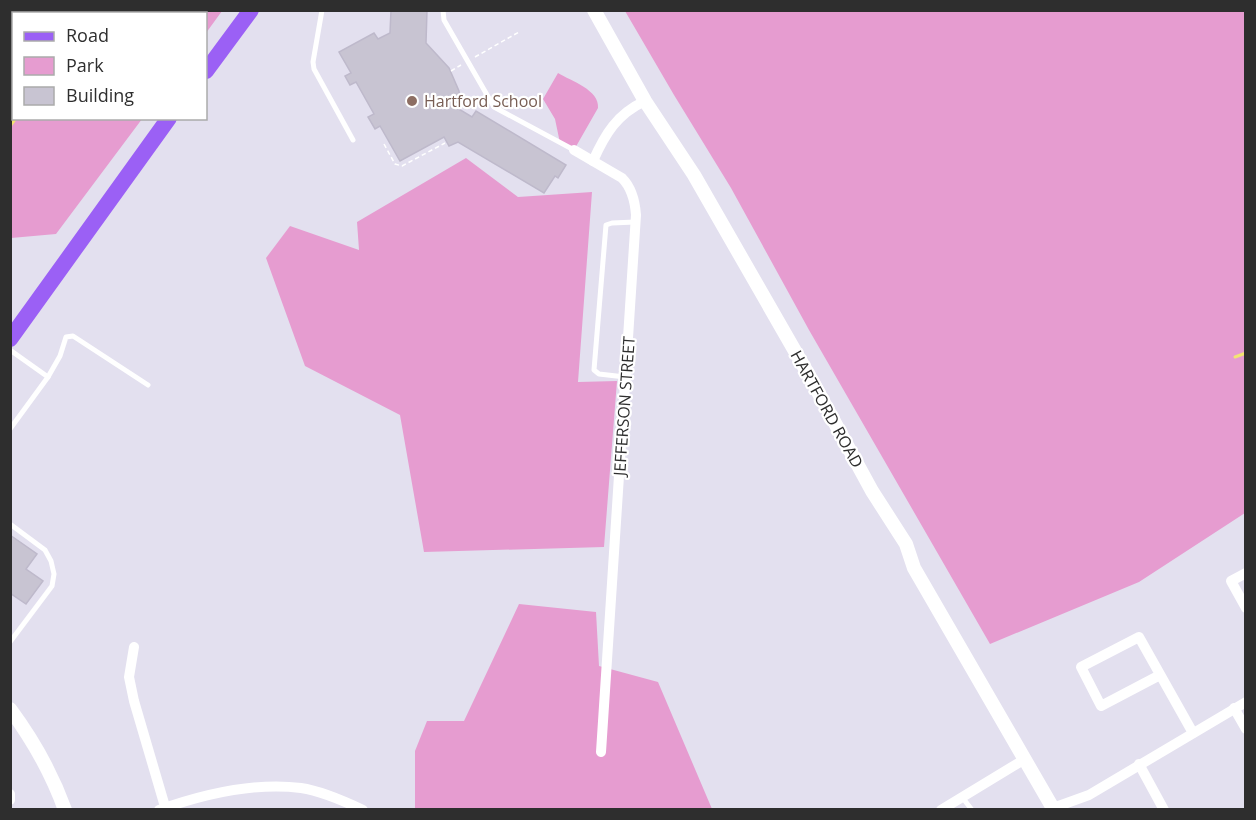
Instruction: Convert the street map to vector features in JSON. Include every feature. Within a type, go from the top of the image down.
[{"type":"main road","points":[[207,70],[251,10]]},
{"type":"main road","points":[[10,339],[168,120]]},
{"type":"street","name":"HARTFORD ROAD","points":[[594,10],[645,101],[694,175],[811,379],[872,491],[906,544],[914,568],[1054,809]]},
{"type":"street","points":[[593,161],[602,140],[613,124],[628,111],[645,101]]},
{"type":"street","name":"JEFFERSON STREET","points":[[574,150],[622,178],[627,183],[635,204],[601,752]]},
{"type":"street","points":[[1245,573],[1231,581],[1245,608]]},
{"type":"street","points":[[1160,675],[1101,706],[1082,667],[1139,637],[1193,733]]},
{"type":"street","points":[[134,647],[129,677],[164,809],[238,789],[278,786],[327,795],[363,810]]},
{"type":"street","points":[[1054,809],[1089,795],[1245,702]]},
{"type":"street","points":[[1234,708],[1245,729]]},
{"type":"street","points":[[10,709],[26,729],[57,788],[65,810]]},
{"type":"street","points":[[941,810],[1025,759]]},
{"type":"street","points":[[1139,764],[1164,810]]},
{"type":"street","points":[[10,794],[10,800]]},
{"type":"lane","points":[[322,10],[313,62],[314,69],[353,140]]},
{"type":"lane","points":[[443,10],[444,20],[494,107],[574,150]]},
{"type":"lane","points":[[625,376],[599,374],[594,370],[606,225],[635,222]]},
{"type":"lane","points":[[10,429],[48,377],[60,356],[66,337],[73,336],[148,385]]},
{"type":"lane","points":[[10,350],[48,377]]},
{"type":"lane","points":[[10,524],[45,550],[54,574],[51,586],[11,642]]},
{"type":"lane","points":[[962,797],[972,810]]},
{"type":"path","points":[[451,71],[519,32]]},
{"type":"path","points":[[384,144],[395,164],[402,166],[445,143]]},
{"type":"green space","points":[[11,10],[222,11],[207,32],[207,12],[12,12],[12,120],[141,120],[56,234],[11,238]]},
{"type":"green space","points":[[625,11],[1245,11],[1245,513],[1139,582],[990,644],[809,330],[731,188]]},
{"type":"green space","points":[[558,73],[590,91],[597,102],[598,108],[574,150],[560,143],[555,119],[543,99]]},
{"type":"green space","points":[[466,158],[518,197],[592,192],[578,382],[617,381],[604,547],[424,552],[400,415],[305,366],[266,258],[290,226],[359,250],[357,222]]},
{"type":"green space","points":[[519,604],[596,612],[599,666],[658,682],[712,809],[415,809],[415,751],[427,721],[464,721]]},
{"type":"building","name":"Hartford School","points":[[391,10],[427,10],[426,43],[449,68],[459,91],[460,100],[452,105],[472,117],[476,111],[566,165],[558,178],[555,176],[544,193],[458,142],[449,146],[444,137],[400,161],[380,126],[375,129],[368,117],[374,114],[356,82],[350,85],[345,76],[351,73],[339,52],[374,33],[378,39],[390,33]]},
{"type":"building","points":[[10,535],[37,554],[26,569],[43,581],[26,604],[10,593]]},
{"type":"waterway","points":[[10,126],[14,120]]},
{"type":"waterway","points":[[1235,357],[1246,353]]},
{"type":"place","name":"Hartford School","points":[[412,101]]}]
